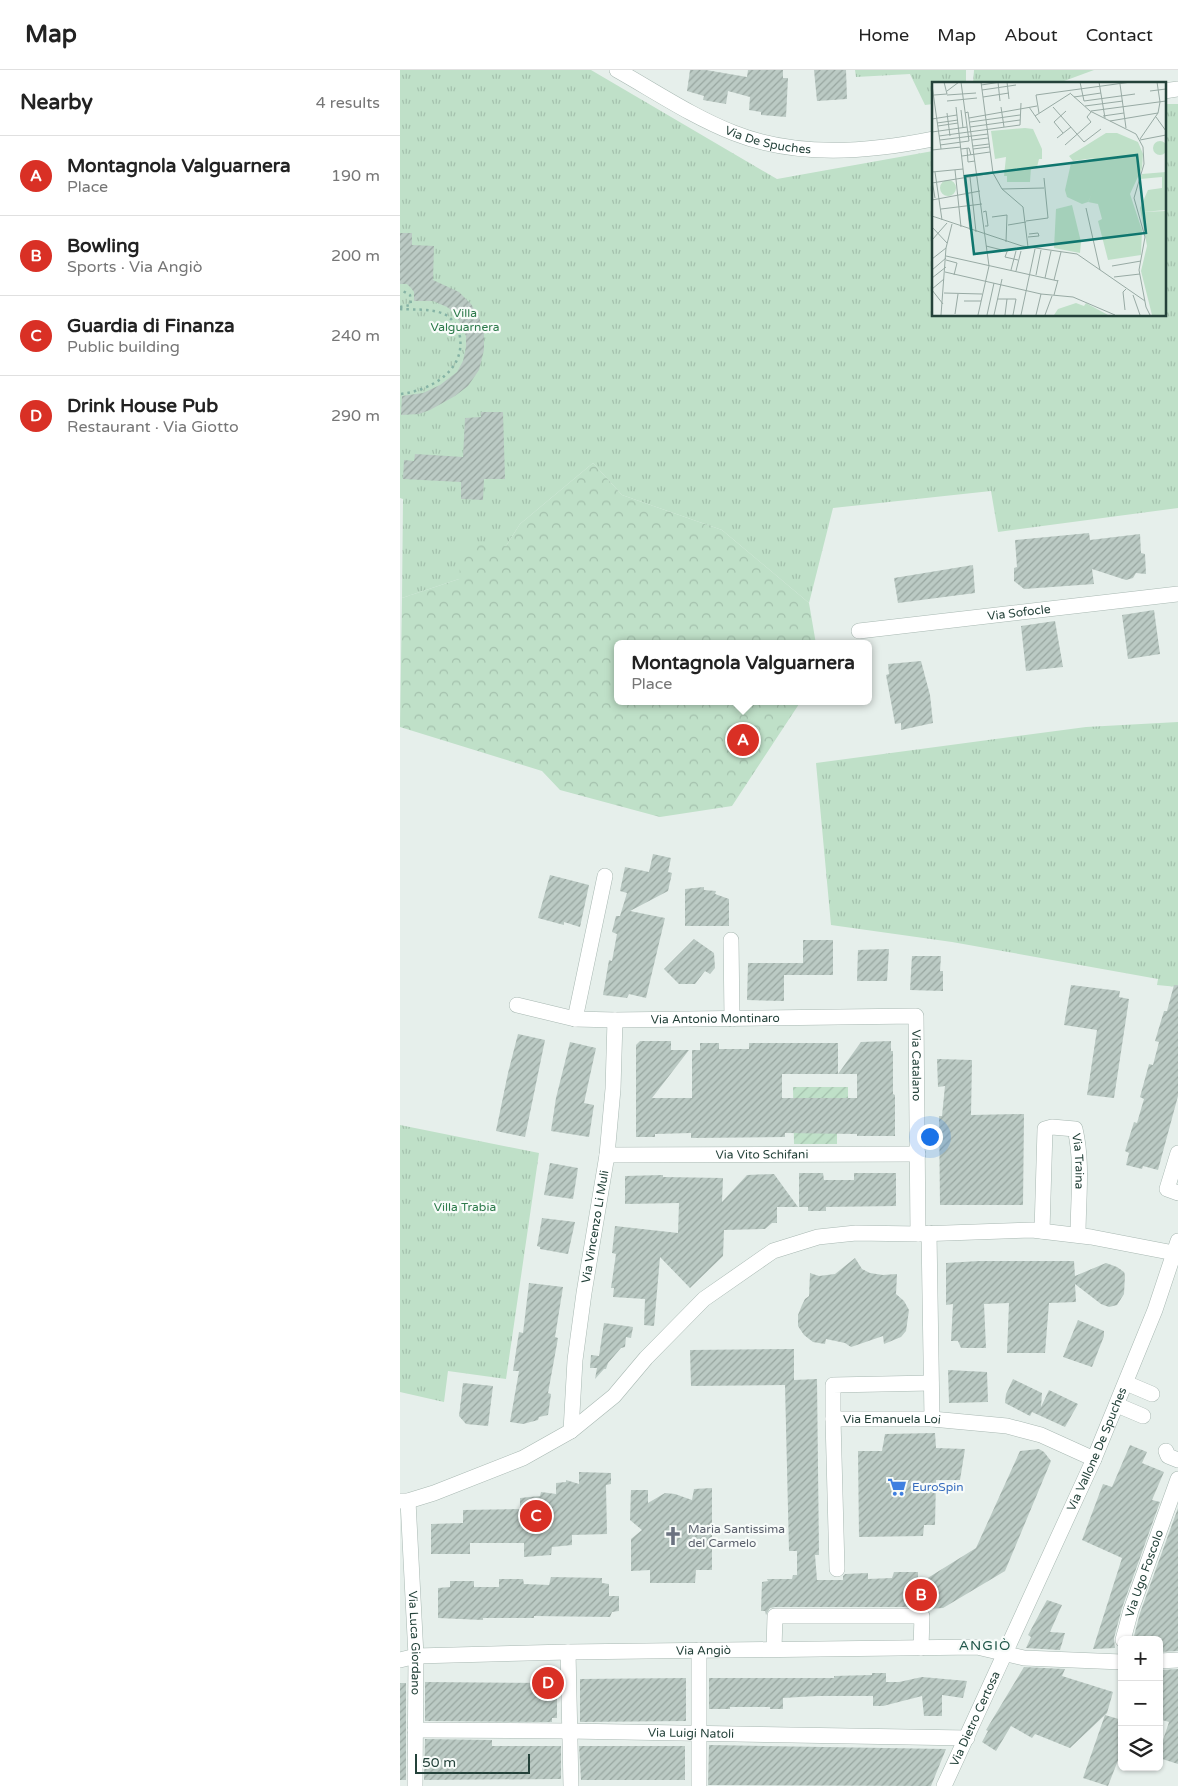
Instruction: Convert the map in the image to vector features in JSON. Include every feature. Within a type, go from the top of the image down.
[{"type":"street","name":"Via De Spuches","points":[[617,70],[688,112],[735,133],[769,143],[826,150],[866,150],[900,146],[932,139]]},
{"type":"street","name":"Via Sofocle","points":[[859,631],[1178,594]]},
{"type":"street","points":[[575,1019],[605,876]]},
{"type":"street","points":[[731,940],[732,1019]]},
{"type":"street","name":"Via Antonio Montinaro","points":[[518,1005],[575,1019],[916,1016]]},
{"type":"street","name":"Via Catalano","points":[[916,1016],[918,1154],[924,1234],[932,1419]]},
{"type":"street","name":"Via Vincenzo Li Muli","points":[[571,1431],[576,1350],[607,1155],[614,1089],[615,1020]]},
{"type":"street","name":"Via Traina","points":[[1042,1231],[1046,1129],[1052,1127],[1075,1129],[1078,1141],[1079,1163],[1078,1235]]},
{"type":"street","points":[[1178,1153],[1167,1189],[1178,1193]]},
{"type":"street","name":"Via Vito Schifani","points":[[607,1155],[918,1154]]},
{"type":"street","points":[[404,1501],[434,1493],[523,1458],[571,1431],[614,1396],[646,1358],[704,1298],[773,1251],[818,1237],[856,1233],[924,1234],[1032,1230],[1176,1247]]},
{"type":"street","name":"Via Vallone De Spuches","points":[[1006,1653],[1094,1459],[1126,1383],[1155,1310],[1176,1247]]},
{"type":"street","points":[[833,1419],[833,1385],[931,1383]]},
{"type":"street","points":[[1126,1383],[1152,1394]]},
{"type":"street","points":[[1116,1405],[1143,1416]]},
{"type":"street","name":"Via Emanuela Loi","points":[[837,1568],[833,1419],[932,1419],[1007,1426],[1041,1435],[1094,1459]]},
{"type":"street","name":"Via Ugo Foscolo","points":[[1124,1636],[1131,1610],[1171,1524],[1178,1479]]},
{"type":"street","name":"Via Luca Giordano","points":[[404,1501],[416,1656],[415,1786]]},
{"type":"street","points":[[774,1649],[775,1616],[922,1616],[921,1648]]},
{"type":"street","name":"Via Angiò","points":[[400,1660],[416,1656],[568,1652],[977,1647],[1024,1658],[1118,1662]]},
{"type":"street","points":[[699,1650],[699,1786]]},
{"type":"street","points":[[568,1652],[570,1786]]},
{"type":"street","name":"Via Dietro Certosa","points":[[944,1786],[1006,1653]]},
{"type":"street","points":[[1163,1661],[1178,1660]]},
{"type":"street","name":"Via Luigi Natoli","points":[[415,1730],[967,1738]]},
{"type":"path","points":[[400,308],[411,305],[410,295],[401,290]]},
{"type":"path","points":[[400,308],[446,315],[454,322],[459,333],[461,346],[460,355],[455,365],[447,374],[427,387],[400,394]]},
{"type":"green space","points":[[400,70],[591,70],[777,179],[932,151],[932,316],[1166,316],[1166,104],[1178,104],[1178,508],[998,532],[991,491],[833,508],[809,603],[722,530],[622,495],[593,463],[520,524],[506,546],[459,579],[402,598],[403,499],[400,498]]},
{"type":"green space","points":[[855,70],[966,70],[966,82],[932,82],[932,104],[925,105],[910,74],[856,77]]},
{"type":"green space","points":[[974,70],[1094,70],[1061,82],[973,82]]},
{"type":"green space","points":[[593,463],[622,495],[722,530],[809,603],[815,640],[614,640],[614,705],[798,705],[732,806],[660,817],[560,790],[542,771],[400,727],[402,598],[459,579],[462,544],[506,546],[520,524]]},
{"type":"green space","points":[[1178,722],[1178,987],[1157,985],[1158,979],[952,942],[831,925],[816,763],[1086,727]]},
{"type":"green space","points":[[793,1087],[848,1087],[848,1115],[837,1115],[837,1144],[794,1144]]},
{"type":"green space","name":"Villa Trabia","points":[[400,1125],[539,1153],[506,1379],[448,1371],[444,1402],[400,1392]]},
{"type":"building","points":[[690,70],[706,70],[747,77],[748,70],[783,70],[783,78],[788,78],[786,117],[761,115],[761,112],[749,110],[750,97],[728,91],[726,104],[703,100],[704,96],[687,91]]},
{"type":"building","points":[[814,70],[846,70],[847,99],[817,101]]},
{"type":"building","name":"Villa Valguarnera","points":[[400,233],[412,233],[412,245],[434,246],[433,280],[459,292],[471,304],[479,317],[484,332],[484,350],[479,370],[468,386],[455,396],[430,410],[419,414],[401,415],[402,396],[423,393],[440,385],[457,372],[463,361],[466,336],[456,314],[447,307],[433,301],[414,301],[414,292],[411,288],[407,284],[400,284]]},
{"type":"building","points":[[481,412],[503,412],[505,479],[484,479],[483,500],[461,499],[461,482],[403,479],[404,460],[414,461],[415,454],[463,457],[465,418],[481,417]]},
{"type":"building","points":[[1089,533],[1090,540],[1140,534],[1141,553],[1145,554],[1146,574],[1136,573],[1133,578],[1126,580],[1092,569],[1094,584],[1024,589],[1014,581],[1014,568],[1017,567],[1015,540]]},
{"type":"building","points":[[973,565],[975,593],[898,603],[894,578]]},
{"type":"building","points":[[1154,610],[1160,654],[1128,659],[1122,615]]},
{"type":"building","points":[[1055,621],[1063,667],[1026,671],[1021,626]]},
{"type":"building","points":[[921,661],[930,695],[933,723],[901,730],[901,723],[895,724],[886,675],[889,674],[888,664]]},
{"type":"building","points":[[653,854],[671,858],[668,872],[672,873],[668,891],[630,911],[665,918],[646,998],[629,994],[627,998],[603,995],[609,960],[612,961],[617,934],[612,932],[616,916],[620,916],[627,893],[620,891],[625,867],[649,872]]},
{"type":"building","points":[[550,875],[589,885],[580,927],[564,922],[564,925],[538,918]]},
{"type":"building","points":[[704,887],[704,890],[716,891],[715,894],[729,899],[729,926],[685,926],[685,889]]},
{"type":"building","points":[[694,939],[714,953],[715,968],[710,974],[705,971],[695,984],[679,984],[664,969]]},
{"type":"building","points":[[803,940],[833,940],[833,975],[784,975],[784,1001],[747,1000],[748,963],[803,963]]},
{"type":"building","points":[[889,949],[887,981],[857,981],[858,950]]},
{"type":"building","points":[[912,956],[941,956],[940,971],[943,971],[943,991],[910,990]]},
{"type":"building","points":[[1071,985],[1120,991],[1119,997],[1129,999],[1114,1098],[1087,1095],[1097,1030],[1064,1025]]},
{"type":"building","points":[[1174,985],[1178,985],[1178,1096],[1158,1170],[1143,1166],[1142,1169],[1126,1165],[1129,1153],[1125,1151],[1134,1122],[1137,1123],[1144,1099],[1140,1097],[1149,1064],[1153,1065],[1159,1042],[1155,1041],[1164,1011],[1167,1011]]},
{"type":"building","points":[[518,1034],[545,1040],[525,1137],[496,1131]]},
{"type":"building","points":[[640,1041],[671,1041],[671,1050],[689,1050],[652,1098],[692,1098],[692,1050],[700,1050],[700,1043],[719,1043],[719,1049],[749,1049],[749,1043],[838,1043],[838,1074],[861,1042],[891,1041],[891,1051],[893,1051],[893,1094],[895,1095],[895,1136],[785,1133],[785,1137],[691,1138],[691,1133],[655,1134],[655,1137],[636,1137],[636,1045]],"holes":[[[782,1074],[857,1074],[857,1098],[782,1098]]]},
{"type":"building","points":[[570,1042],[596,1048],[584,1103],[594,1105],[589,1137],[551,1131],[556,1098]]},
{"type":"building","points":[[937,1059],[972,1060],[971,1115],[1024,1114],[1023,1205],[940,1205],[939,1116],[942,1116],[945,1086],[938,1087]]},
{"type":"building","points":[[550,1163],[578,1168],[573,1199],[544,1195]]},
{"type":"building","points":[[799,1173],[823,1173],[824,1180],[854,1180],[854,1173],[896,1173],[896,1206],[826,1207],[826,1211],[808,1211],[808,1207],[799,1207]]},
{"type":"building","points":[[774,1174],[798,1207],[777,1207],[777,1223],[772,1223],[765,1229],[724,1230],[723,1256],[690,1288],[660,1257],[654,1326],[644,1325],[645,1299],[613,1297],[614,1288],[611,1288],[616,1254],[612,1253],[615,1226],[678,1233],[679,1203],[625,1204],[625,1176],[663,1175],[663,1177],[723,1178],[722,1202],[747,1175]]},
{"type":"building","points":[[542,1218],[575,1222],[568,1254],[540,1249],[537,1246]]},
{"type":"building","points":[[855,1258],[862,1269],[870,1273],[883,1275],[897,1274],[896,1294],[904,1301],[909,1310],[906,1331],[901,1337],[884,1344],[883,1336],[851,1347],[845,1343],[826,1339],[825,1344],[813,1342],[804,1335],[798,1326],[798,1315],[805,1299],[809,1296],[810,1273],[819,1276],[835,1274]]},
{"type":"building","points":[[1074,1261],[1075,1276],[1106,1263],[1124,1272],[1124,1294],[1117,1305],[1109,1307],[1101,1304],[1075,1284],[1076,1302],[1049,1303],[1045,1353],[1007,1353],[1009,1303],[984,1304],[986,1348],[961,1348],[958,1341],[951,1341],[953,1304],[946,1305],[946,1263]]},
{"type":"building","points":[[529,1283],[563,1287],[555,1337],[558,1338],[548,1393],[551,1394],[548,1415],[523,1424],[510,1422],[519,1371],[513,1371],[519,1332],[523,1333]]},
{"type":"building","points":[[1078,1320],[1104,1331],[1104,1336],[1092,1367],[1063,1357]]},
{"type":"building","points":[[604,1323],[633,1327],[631,1338],[626,1337],[625,1347],[621,1348],[608,1363],[606,1369],[595,1379],[597,1368],[590,1368],[591,1355],[599,1356]]},
{"type":"building","points":[[794,1349],[794,1380],[817,1379],[819,1555],[815,1555],[817,1580],[843,1580],[845,1574],[868,1573],[868,1579],[892,1578],[894,1572],[918,1572],[918,1584],[976,1548],[1020,1451],[1039,1449],[1051,1461],[1005,1571],[943,1608],[775,1607],[770,1608],[766,1615],[765,1611],[761,1611],[762,1582],[768,1581],[767,1579],[792,1579],[793,1575],[797,1575],[797,1551],[789,1551],[785,1385],[691,1386],[690,1350]]},
{"type":"building","points":[[948,1370],[987,1372],[988,1402],[949,1403]]},
{"type":"building","points":[[1013,1379],[1042,1393],[1041,1407],[1049,1390],[1078,1404],[1065,1427],[1032,1412],[1030,1416],[1005,1403],[1006,1394]]},
{"type":"building","points":[[463,1383],[493,1386],[488,1426],[466,1424],[459,1416]]},
{"type":"building","points":[[935,1433],[936,1448],[965,1449],[960,1480],[936,1480],[935,1525],[924,1525],[923,1536],[859,1537],[858,1451],[882,1451],[885,1434]]},
{"type":"building","points":[[1130,1445],[1147,1452],[1142,1463],[1164,1472],[1152,1500],[1160,1502],[1122,1608],[1114,1638],[1115,1648],[1093,1649],[1122,1558],[1082,1540],[1103,1484],[1112,1487]]},
{"type":"building","points":[[579,1472],[611,1473],[611,1484],[606,1485],[607,1534],[572,1535],[572,1545],[552,1547],[551,1555],[524,1557],[524,1543],[470,1543],[470,1554],[431,1554],[431,1524],[463,1523],[463,1510],[520,1509],[520,1498],[540,1496],[541,1492],[556,1494],[556,1483],[566,1482],[566,1480],[579,1484]]},
{"type":"building","name":"Maria Santissima del Carmelo","points":[[712,1488],[712,1570],[696,1570],[695,1583],[650,1583],[650,1570],[631,1571],[631,1539],[642,1530],[630,1520],[631,1490],[648,1490],[648,1503],[665,1493],[675,1494],[692,1500],[694,1489]]},
{"type":"building","points":[[1178,1508],[1178,1651],[1163,1652],[1163,1636],[1134,1636],[1140,1613]]},
{"type":"building","points":[[551,1577],[602,1578],[602,1583],[609,1584],[609,1596],[619,1596],[619,1611],[612,1612],[610,1617],[534,1616],[534,1618],[483,1618],[483,1620],[438,1618],[438,1588],[450,1587],[450,1581],[474,1581],[474,1587],[499,1587],[499,1579],[523,1579],[524,1584],[549,1585]]},
{"type":"building","points":[[1047,1600],[1062,1605],[1050,1632],[1065,1633],[1060,1650],[1026,1648],[1031,1637],[1028,1635]]},
{"type":"building","points":[[1024,1667],[1065,1669],[1062,1676],[1113,1692],[1107,1713],[1070,1748],[1035,1734],[1032,1738],[1011,1726],[996,1751],[982,1742],[988,1731],[986,1730]]},
{"type":"building","points":[[1178,1669],[1178,1764],[1163,1759],[1163,1740],[1169,1722],[1163,1720],[1163,1670]]},
{"type":"building","points":[[872,1673],[886,1673],[886,1682],[899,1682],[922,1677],[967,1681],[963,1698],[942,1695],[942,1716],[924,1716],[922,1696],[883,1706],[873,1706],[873,1696],[817,1696],[783,1698],[783,1709],[770,1709],[770,1707],[730,1707],[730,1709],[709,1709],[709,1678],[834,1678],[834,1676],[872,1675]]},
{"type":"building","points":[[686,1678],[686,1721],[580,1722],[580,1679]]},
{"type":"building","points":[[425,1682],[557,1683],[557,1718],[552,1718],[552,1722],[425,1721]]},
{"type":"building","points":[[400,1683],[406,1683],[406,1780],[400,1780]]},
{"type":"building","points":[[1105,1715],[1118,1719],[1118,1760],[1108,1786],[1083,1778]]},
{"type":"building","points":[[425,1739],[492,1740],[492,1746],[561,1746],[561,1779],[424,1780]]},
{"type":"building","points":[[709,1745],[946,1749],[931,1786],[708,1785]]},
{"type":"building","points":[[579,1746],[685,1746],[685,1780],[581,1780]]},
{"type":"place","name":"Montagnola Valguarnera","points":[[743,740]]},
{"type":"place","name":"EuroSpin","points":[[897,1487]]},
{"type":"place","name":"Guardia di Finanza","points":[[536,1516]]},
{"type":"place","name":"Maria Santissima del Carmelo","points":[[673,1536]]},
{"type":"place","name":"Bowling","points":[[921,1595]]},
{"type":"place","name":"Drink House Pub","points":[[548,1683]]},
{"type":"district","name":"ANGIÒ","points":[[985,1645]]}]
